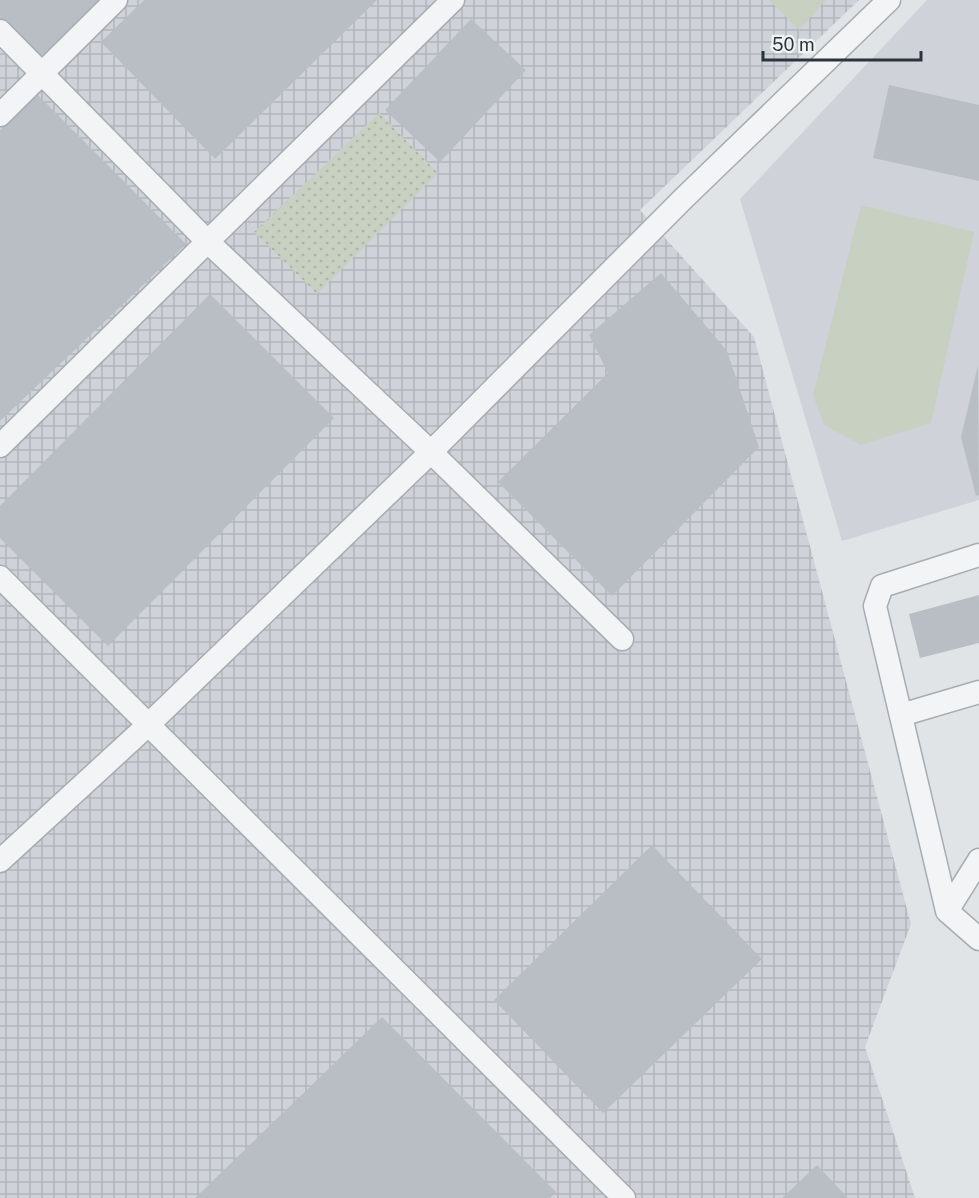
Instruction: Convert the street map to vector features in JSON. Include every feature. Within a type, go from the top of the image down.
[{"type":"street","points":[[0,115],[116,0]]},
{"type":"street","points":[[0,446],[453,0]]},
{"type":"street","points":[[0,861],[148,725],[431,452],[675,206],[889,0]]},
{"type":"street","points":[[0,31],[208,242],[431,452],[622,639]]},
{"type":"street","points":[[979,555],[882,586],[875,606],[947,911],[979,939]]},
{"type":"street","points":[[0,577],[624,1198]]},
{"type":"street","points":[[901,715],[979,692]]},
{"type":"street","points":[[947,911],[979,860]]},
{"type":"shaded area","points":[[0,0],[859,0],[640,210],[754,337],[911,924],[865,1047],[915,1198],[0,1198]]},
{"type":"shaded area","points":[[769,0],[826,0],[799,30]]},
{"type":"shaded area","points":[[927,0],[979,0],[979,500],[842,541],[740,199]]},
{"type":"shaded area","points":[[379,113],[438,173],[317,294],[254,232]]},
{"type":"shaded area","points":[[861,205],[974,232],[931,423],[861,445],[824,425],[813,395]]},
{"type":"building","points":[[0,0],[101,0],[43,58],[0,16]]},
{"type":"building","points":[[144,0],[377,0],[215,159],[101,42]]},
{"type":"building","points":[[471,19],[526,70],[440,162],[385,110]]},
{"type":"building","points":[[889,85],[979,105],[979,181],[873,158]]},
{"type":"building","points":[[38,95],[186,244],[0,421],[0,130]]},
{"type":"building","points":[[661,273],[727,351],[759,447],[612,596],[498,482],[608,373],[589,335]]},
{"type":"building","points":[[210,294],[334,418],[108,646],[0,538],[0,506]]},
{"type":"building","points":[[978,365],[979,495],[976,496],[961,437]]},
{"type":"building","points":[[979,595],[979,643],[920,658],[909,614]]},
{"type":"building","points":[[652,845],[762,959],[603,1113],[494,1000]]},
{"type":"building","points":[[382,1017],[556,1192],[550,1198],[195,1198]]},
{"type":"building","points":[[817,1165],[848,1198],[782,1198]]}]
